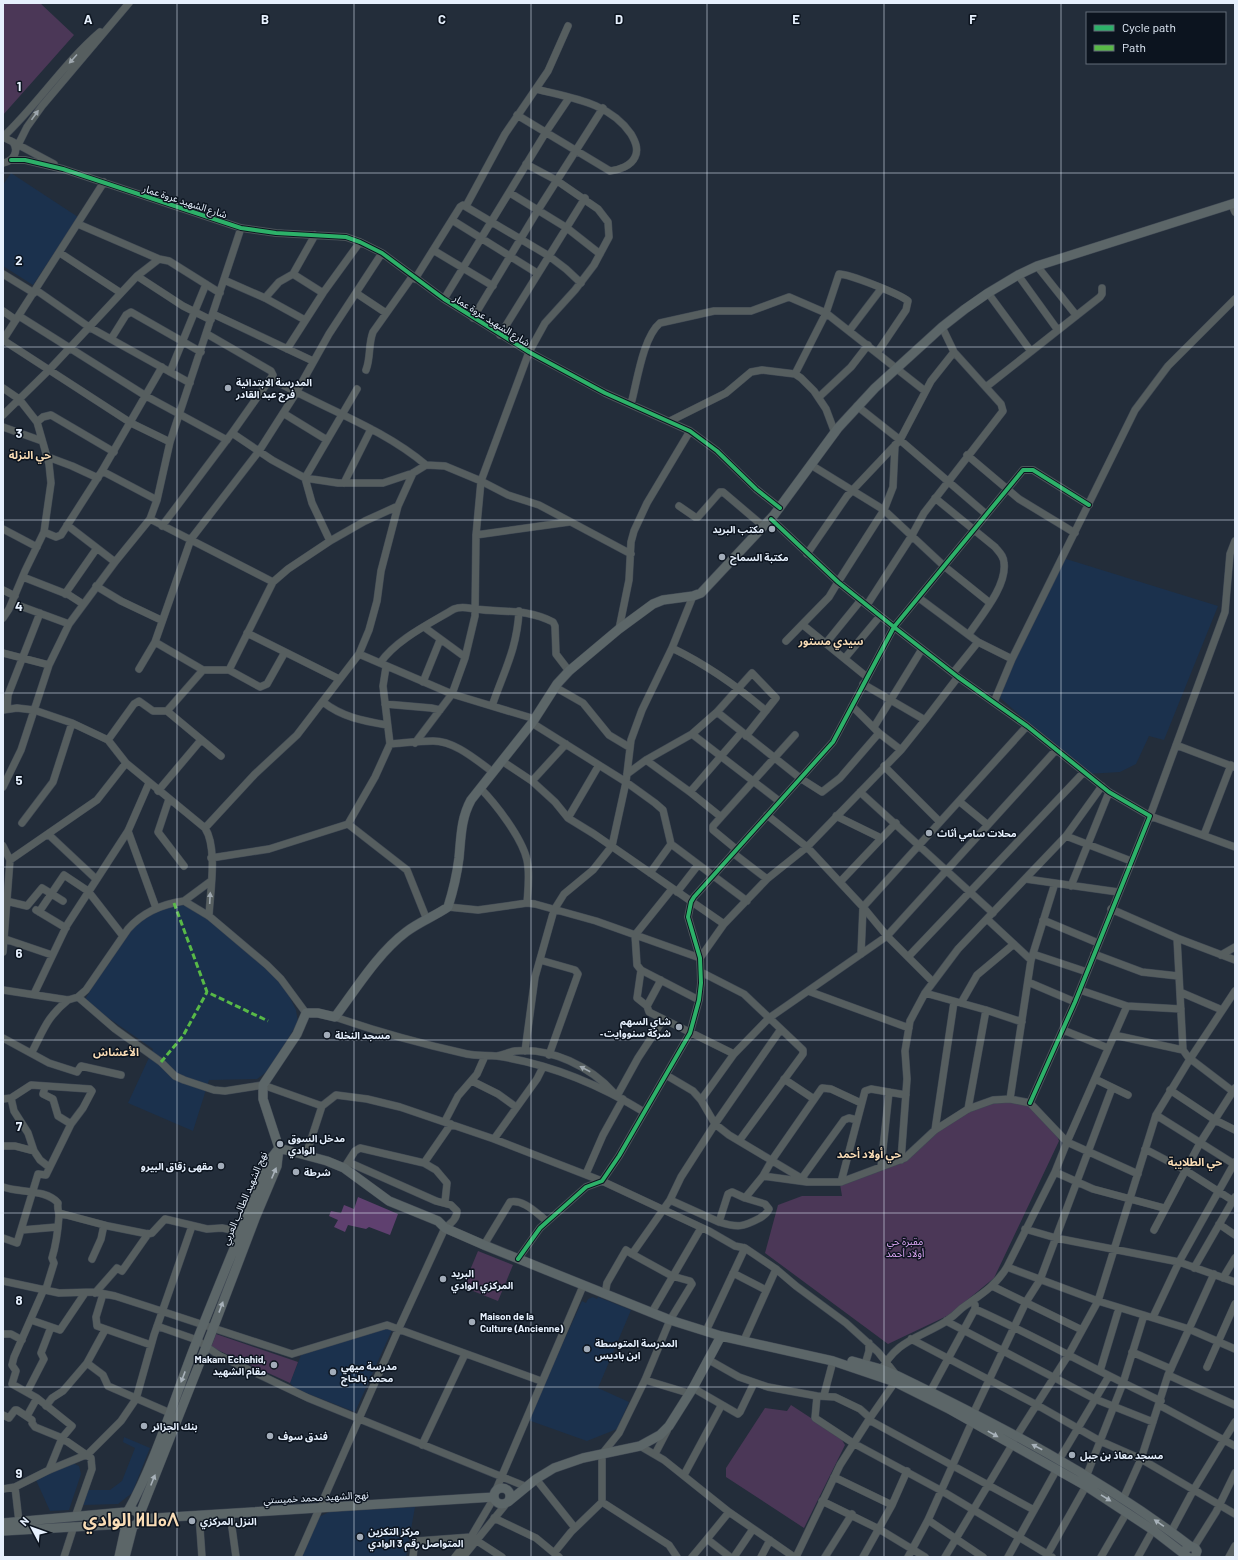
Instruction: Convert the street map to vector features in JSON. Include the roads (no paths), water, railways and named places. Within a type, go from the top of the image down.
[{"type":"main road","points":[[864,1367],[741,1342],[670,1320],[583,1286],[445,1228],[438,1220],[380,1196],[346,1165],[279,1148],[263,1099],[263,1085],[297,1034],[306,1012],[335,1017],[362,979],[398,939],[406,932],[448,907],[454,889],[464,815],[471,800],[534,721],[555,687],[569,671],[646,608],[659,602],[693,596],[701,593],[771,519],[857,406],[897,367],[942,327],[988,293],[1018,275],[1037,266],[1234,207]]},
{"type":"main road","name":"نهج الشهيد الطالب العربي","points":[[233,1263],[242,1232],[277,1166],[279,1148]]},
{"type":"main road","name":"نهج الشهيد الطالب العربي","points":[[139,1517],[206,1347],[209,1326],[252,1215]]},
{"type":"main road","name":"نهج الشهيد الطالب العربي","points":[[127,1512],[135,1498],[170,1413],[197,1340],[209,1326]]},
{"type":"main road","points":[[527,1487],[507,1489],[499,1488],[494,1495],[497,1503],[507,1503],[527,1487],[536,1479],[554,1468],[568,1462],[640,1446],[653,1440],[669,1426],[709,1360],[721,1336]]},
{"type":"main road","points":[[735,1339],[745,1338],[796,1347],[880,1372],[930,1392],[972,1418]]},
{"type":"main road","points":[[896,1379],[1058,1464],[1086,1481],[1123,1499],[1171,1532],[1192,1552]]},
{"type":"main road","points":[[1086,1481],[1153,1530],[1192,1552],[1207,1557]]},
{"type":"main road","points":[[507,1489],[510,1494],[507,1503]]},
{"type":"main road","name":"نهج الشهيد محمد خميستي","points":[[139,1517],[320,1508],[494,1495]]},
{"type":"main road","points":[[3,1523],[75,1521],[128,1525],[138,1524],[139,1517],[133,1510],[75,1521],[3,1531]]},
{"type":"main road","points":[[125,1557],[128,1525],[123,1518],[127,1512]]},
{"type":"main road","points":[[118,1557],[128,1525]]},
{"type":"street","points":[[4,136],[79,52],[129,3]]},
{"type":"street","points":[[5,162],[16,153],[16,145],[42,106],[111,22]]},
{"type":"street","points":[[466,206],[516,116],[536,90],[548,71],[568,26]]},
{"type":"street","points":[[516,116],[546,132],[610,171],[624,168],[635,158],[637,151],[633,138],[618,118],[603,108],[536,90]]},
{"type":"street","points":[[444,299],[510,193],[526,164],[569,98]]},
{"type":"street","points":[[473,318],[556,180],[603,108]]},
{"type":"street","name":"شارع الشهيد عروة عمار","points":[[4,136],[16,145],[63,169]]},
{"type":"street","name":"شارع الشهيد عروة عمار","points":[[5,162],[25,160],[63,169],[158,202],[241,228],[276,233],[346,237],[360,242],[382,253],[444,299],[529,352],[631,404],[690,431],[717,452],[756,489],[780,508]]},
{"type":"street","points":[[415,743],[452,694],[465,657],[474,623],[476,535],[481,481],[529,352],[545,323],[580,283],[600,254],[609,237],[608,222],[598,209],[585,198],[526,164]]},
{"type":"street","points":[[104,182],[3,340],[131,423],[170,442]]},
{"type":"street","points":[[510,193],[567,228],[600,254]]},
{"type":"street","points":[[500,335],[537,273],[585,198]]},
{"type":"street","points":[[366,370],[370,356],[371,337],[386,313],[414,278],[461,206],[466,206],[549,256],[566,269],[580,283]]},
{"type":"street","points":[[452,220],[537,273]]},
{"type":"street","points":[[78,224],[158,259],[169,261],[220,293]]},
{"type":"street","points":[[3,787],[21,750],[49,665],[69,624],[96,586],[150,519],[157,500],[170,442],[179,413],[201,352],[241,228]]},
{"type":"street","points":[[265,298],[279,282],[293,274],[315,235]]},
{"type":"street","points":[[287,349],[323,293],[360,242]]},
{"type":"street","points":[[433,250],[493,286]]},
{"type":"street","points":[[60,253],[121,293]]},
{"type":"street","points":[[139,670],[155,642],[190,539],[259,451],[296,393],[313,361],[382,253]]},
{"type":"street","points":[[3,415],[49,370],[137,276],[158,259]]},
{"type":"street","points":[[1037,266],[1076,315]]},
{"type":"street","points":[[3,274],[35,292],[89,327],[190,383]]},
{"type":"street","points":[[293,274],[323,293]]},
{"type":"street","points":[[795,374],[826,313],[839,274],[846,274],[905,298],[908,303],[906,310],[878,352]]},
{"type":"street","points":[[1018,275],[1057,330]]},
{"type":"street","points":[[137,276],[193,312],[212,317],[313,361]]},
{"type":"street","points":[[224,280],[265,298],[305,320]]},
{"type":"street","points":[[170,372],[183,342],[193,312],[206,284]]},
{"type":"street","points":[[986,387],[1030,350],[1100,297],[1102,294],[1102,288]]},
{"type":"street","points":[[850,331],[881,289]]},
{"type":"street","points":[[356,293],[386,313]]},
{"type":"street","points":[[988,293],[1030,350]]},
{"type":"street","points":[[631,404],[647,342],[655,327],[660,323],[714,311],[751,311],[789,297],[826,313],[878,352],[925,391]]},
{"type":"street","points":[[994,702],[1012,659],[1135,410],[1172,361],[1235,299]]},
{"type":"street","points":[[3,311],[68,348],[146,396],[227,440]]},
{"type":"street","points":[[111,339],[126,315],[131,312],[201,352]]},
{"type":"street","points":[[867,605],[911,537],[924,513],[967,455],[1004,411],[1001,404],[954,352],[942,327]]},
{"type":"street","points":[[162,526],[272,379],[273,375],[207,334]]},
{"type":"street","points":[[819,397],[850,367],[868,345]]},
{"type":"street","points":[[807,554],[838,507],[897,442],[925,391],[954,352]]},
{"type":"street","points":[[44,532],[59,537],[114,452],[162,367]]},
{"type":"street","points":[[670,421],[726,393],[750,372],[762,370],[795,374],[808,384],[819,397],[826,409],[835,433]]},
{"type":"street","points":[[272,379],[296,393],[341,416],[371,429],[407,449],[426,465]]},
{"type":"street","points":[[3,388],[19,399],[37,422],[48,457],[51,483],[44,532],[13,600],[3,618]]},
{"type":"street","points":[[330,541],[312,503],[305,478],[357,389]]},
{"type":"street","points":[[857,406],[897,442],[986,514]]},
{"type":"street","points":[[283,413],[327,440]]},
{"type":"street","points":[[37,422],[43,416],[51,415],[114,452]]},
{"type":"street","points":[[3,427],[42,441]]},
{"type":"street","points":[[344,483],[371,429]]},
{"type":"street","points":[[619,629],[629,580],[631,542],[640,517],[690,431]]},
{"type":"street","points":[[232,433],[305,478],[344,483],[389,482],[413,473],[426,465],[445,466],[481,481],[508,495],[539,505],[631,554]]},
{"type":"street","points":[[786,641],[829,598],[884,510],[893,487],[897,442]]},
{"type":"street","points":[[967,455],[1007,489],[1075,533]]},
{"type":"street","points":[[48,457],[98,478]]},
{"type":"street","points":[[811,465],[884,510],[911,537],[944,566],[990,603]]},
{"type":"street","points":[[518,1259],[535,1234],[547,1221],[586,1187],[602,1180],[619,1156],[690,1032],[699,1000],[701,972],[700,958],[689,926],[688,913],[691,902],[836,737],[894,627],[919,598],[972,530],[1022,471],[1028,469],[1089,505]]},
{"type":"street","points":[[102,471],[157,500]]},
{"type":"street","points":[[205,828],[255,774],[297,735],[359,654],[369,630],[377,601],[381,571],[398,506],[413,473]]},
{"type":"street","points":[[678,506],[695,517],[698,517],[720,492],[724,492],[763,526]]},
{"type":"street","points":[[935,498],[972,530],[995,547],[1001,554],[1004,563],[999,586],[990,603],[969,634]]},
{"type":"street","points":[[229,670],[273,582],[288,569],[330,541],[398,506]]},
{"type":"street","points":[[150,519],[273,582]]},
{"type":"street","points":[[771,519],[838,582],[880,616],[955,675],[1027,726],[1109,792],[1150,816],[1235,847]]},
{"type":"street","points":[[476,535],[570,522]]},
{"type":"street","points":[[67,525],[115,562]]},
{"type":"street","points":[[3,529],[37,547]]},
{"type":"street","points":[[1030,1103],[1075,1002],[1118,892],[1150,816],[1225,612],[1230,554],[1235,541]]},
{"type":"street","points":[[65,594],[97,548]]},
{"type":"street","points":[[23,577],[65,594],[83,604]]},
{"type":"street","points":[[96,586],[121,602],[162,620]]},
{"type":"street","points":[[3,590],[13,600],[40,614],[69,624]]},
{"type":"street","points":[[525,1051],[530,1007],[540,960],[554,910],[564,894],[593,870],[612,846],[626,778],[629,747],[642,710],[672,648],[693,596]]},
{"type":"street","points":[[919,598],[978,642],[1012,659]]},
{"type":"street","points":[[826,643],[861,600]]},
{"type":"street","points":[[212,858],[269,850],[348,824],[375,777],[390,744],[385,704],[383,665],[393,648],[424,627],[457,608],[463,607],[532,613],[554,624],[557,657],[569,671]]},
{"type":"street","points":[[492,706],[514,651],[518,632],[519,611]]},
{"type":"street","points":[[40,614],[24,659],[8,695],[5,709],[24,708],[34,710],[72,723],[108,740],[126,763],[148,783],[205,828],[209,839],[212,858],[209,916]]},
{"type":"street","points":[[845,658],[880,616]]},
{"type":"street","points":[[803,625],[845,658],[865,681],[891,700],[925,720]]},
{"type":"street","points":[[424,627],[465,657]]},
{"type":"street","points":[[247,633],[339,679]]},
{"type":"street","points":[[423,682],[440,640]]},
{"type":"street","points":[[155,642],[203,670],[229,670],[258,686],[264,686],[267,684],[285,652]]},
{"type":"street","points":[[700,958],[724,924],[767,879],[807,847],[901,750],[925,720],[978,642]]},
{"type":"street","points":[[672,648],[708,667],[738,687],[766,710]]},
{"type":"street","points":[[874,727],[922,649]]},
{"type":"street","points":[[3,653],[49,665]]},
{"type":"street","points":[[359,654],[452,694],[534,721],[599,765],[626,778],[663,810],[671,844],[747,901]]},
{"type":"street","points":[[167,711],[203,670]]},
{"type":"street","points":[[626,778],[646,760],[692,734],[717,712],[750,674],[753,674],[776,697],[766,710],[720,756],[690,792]]},
{"type":"street","points":[[555,687],[583,703],[609,735],[629,747]]},
{"type":"street","points":[[108,740],[136,702],[141,703],[153,711],[167,711],[221,756]]},
{"type":"street","points":[[323,702],[338,713],[351,718],[387,725]]},
{"type":"street","points":[[385,704],[440,710]]},
{"type":"street","points":[[852,706],[880,733],[901,750]]},
{"type":"street","points":[[717,712],[743,734],[819,791],[826,790],[840,778],[880,733]]},
{"type":"street","points":[[22,823],[53,782],[72,723]]},
{"type":"street","points":[[861,954],[863,907],[960,802],[1027,726]]},
{"type":"street","points":[[692,734],[779,802]]},
{"type":"street","points":[[767,879],[713,829],[721,817],[795,735]]},
{"type":"street","points":[[158,791],[201,740]]},
{"type":"street","points":[[390,744],[433,741],[443,742],[463,751],[493,772]]},
{"type":"street","points":[[532,781],[566,744]]},
{"type":"street","points":[[1176,745],[1233,766],[1204,835]]},
{"type":"street","points":[[701,1100],[734,1054],[769,1018],[887,936],[1056,750]]},
{"type":"street","points":[[646,760],[721,817]]},
{"type":"street","points":[[502,761],[532,781],[555,802],[568,818],[612,846],[674,891],[724,924]]},
{"type":"street","points":[[10,860],[97,800],[126,763]]},
{"type":"street","points":[[568,818],[599,765]]},
{"type":"street","points":[[884,766],[940,822]]},
{"type":"street","points":[[908,957],[1084,772]]},
{"type":"street","points":[[34,994],[66,928],[88,891],[128,831],[148,783]]},
{"type":"street","points":[[901,1160],[906,1095],[905,1051],[910,1021],[925,993],[953,954],[1066,836],[1102,786]]},
{"type":"street","points":[[480,788],[498,807],[520,843],[527,858],[528,903]]},
{"type":"street","points":[[860,792],[970,892],[1014,944],[1032,957],[1087,972]]},
{"type":"street","points":[[1071,886],[1109,792]]},
{"type":"street","points":[[169,799],[158,832],[184,866]]},
{"type":"street","points":[[960,802],[988,825]]},
{"type":"street","points":[[767,815],[807,847],[863,907],[887,936],[933,982]]},
{"type":"street","points":[[836,816],[881,838]]},
{"type":"street","points":[[348,824],[407,870],[427,920]]},
{"type":"street","points":[[840,882],[896,824]]},
{"type":"street","points":[[128,831],[156,908]]},
{"type":"street","points":[[48,834],[96,879]]},
{"type":"street","points":[[1066,836],[1131,861]]},
{"type":"street","points":[[650,873],[671,844]]},
{"type":"street","points":[[3,846],[10,860],[5,905],[3,952]]},
{"type":"street","points":[[698,865],[635,935],[637,965],[641,970],[699,1000]]},
{"type":"street","points":[[66,928],[38,911],[64,875],[88,891],[123,936]]},
{"type":"street","points":[[1026,879],[1118,892]]},
{"type":"street","points":[[3,990],[68,1000],[78,998],[95,980],[123,936],[134,922],[156,908],[184,901],[211,881]]},
{"type":"street","points":[[1010,1099],[1032,957],[1055,884]]},
{"type":"street","points":[[5,905],[26,906],[42,888],[63,901]]},
{"type":"street","points":[[184,901],[209,916],[282,979],[306,1012]]},
{"type":"street","points":[[448,907],[478,910],[528,903],[583,917],[700,958]]},
{"type":"street","points":[[1111,910],[1177,938],[1235,960]]},
{"type":"street","points":[[1043,920],[1098,942]]},
{"type":"street","points":[[1154,1230],[1164,1208],[1200,1143],[1234,1091],[1190,1059],[1183,1050],[1177,938]]},
{"type":"street","points":[[4,939],[52,955]]},
{"type":"street","points":[[935,1130],[958,1002],[977,975],[1014,944]]},
{"type":"street","points":[[1221,955],[1235,947]]},
{"type":"street","points":[[1094,954],[1142,972],[1178,976]]},
{"type":"street","points":[[540,960],[575,970],[578,974],[549,1055]]},
{"type":"street","points":[[641,970],[637,998],[647,1006],[649,1012],[734,1054]]},
{"type":"street","points":[[701,972],[744,994],[802,1048],[803,1052],[739,1141]]},
{"type":"street","points":[[647,1006],[661,980]]},
{"type":"street","points":[[1028,982],[1075,1002]]},
{"type":"street","points":[[1080,990],[1127,1006],[1182,1009]]},
{"type":"street","points":[[808,991],[909,1028]]},
{"type":"street","points":[[945,1557],[987,1485],[1069,1354],[1098,1301],[1156,1115],[1170,1090],[1222,1010],[1232,1002],[1235,991]]},
{"type":"street","points":[[1180,992],[1222,1010]]},
{"type":"street","points":[[925,993],[1022,1022]]},
{"type":"street","points":[[78,998],[115,1029],[161,1062],[175,1076],[184,1080],[214,1090],[225,1091],[263,1085],[322,1106]]},
{"type":"street","points":[[32,1052],[46,1022],[55,1010],[68,1000]]},
{"type":"street","points":[[880,1372],[886,1360],[898,1348],[911,1338],[946,1321],[976,1300],[1001,1278],[1055,1172],[1127,1006]]},
{"type":"street","points":[[968,1109],[986,1010]]},
{"type":"street","points":[[335,1017],[375,1031],[469,1054],[497,1056],[566,1074],[618,1096],[644,1112]]},
{"type":"street","points":[[586,1174],[618,1096],[638,1058],[663,1020]]},
{"type":"street","points":[[632,1254],[670,1200],[681,1177],[715,1124],[781,1029]]},
{"type":"street","points":[[1063,1030],[1108,1048]]},
{"type":"street","points":[[1114,1035],[1183,1050]]},
{"type":"street","points":[[3,1038],[32,1052],[49,1063],[77,1072],[81,1066],[121,1075]]},
{"type":"street","points":[[497,1056],[514,1051],[525,1051],[549,1055],[588,1070],[601,1079],[618,1096]]},
{"type":"street","points":[[424,1163],[448,1122],[458,1096],[472,1080],[482,1065],[485,1056]]},
{"type":"street","points":[[494,1139],[537,1079],[543,1067]]},
{"type":"street","points":[[666,1075],[685,1085],[701,1100],[715,1124],[739,1141],[805,1180]]},
{"type":"street","points":[[784,1079],[814,1099]]},
{"type":"street","points":[[472,1080],[498,1094],[516,1107]]},
{"type":"street","points":[[1094,1080],[1128,1095]]},
{"type":"street","points":[[3,1099],[11,1098],[23,1092],[26,1086],[92,1090],[84,1108],[71,1124],[46,1176],[38,1174],[17,1243],[3,1238]]},
{"type":"street","points":[[45,1087],[43,1094],[52,1099],[58,1116],[71,1124]]},
{"type":"street","points":[[745,1198],[763,1176],[772,1160],[820,1090],[826,1087],[861,1103]]},
{"type":"street","points":[[908,1557],[942,1491],[972,1418],[1014,1327],[1026,1302],[1040,1280],[1075,1182],[1112,1088]]},
{"type":"street","points":[[841,1182],[863,1094],[868,1089],[906,1095]]},
{"type":"street","points":[[1170,1090],[1215,1120],[1235,1130]]},
{"type":"street","points":[[881,1167],[888,1092]]},
{"type":"street","points":[[306,1155],[322,1106],[331,1098],[342,1095],[400,1107],[448,1122],[602,1180],[735,1246],[745,1248],[776,1269],[796,1286],[846,1323],[886,1360],[896,1379],[853,1443],[834,1477],[795,1557],[729,1512],[684,1475],[655,1454],[640,1446]]},
{"type":"street","points":[[11,1098],[14,1111],[28,1133],[34,1151],[40,1160],[49,1167]]},
{"type":"street","points":[[763,1176],[841,1182],[901,1160],[910,1154],[935,1130],[968,1109],[993,1100],[1010,1099],[1030,1103],[1067,1142],[1138,1174]]},
{"type":"street","points":[[1153,1317],[1179,1262],[1234,1163],[1156,1115]]},
{"type":"street","points":[[805,1180],[844,1120],[849,1118],[857,1120]]},
{"type":"street","points":[[3,1146],[15,1146],[34,1151]]},
{"type":"street","points":[[298,1557],[358,1419],[445,1228],[455,1219],[457,1214],[455,1209],[445,1202],[436,1201],[346,1165],[355,1151],[360,1148],[424,1163],[436,1170],[447,1183],[445,1202]]},
{"type":"street","points":[[1145,1149],[1185,1170],[1234,1200],[1194,1268]]},
{"type":"street","points":[[1055,1172],[1075,1182],[1107,1194],[1164,1208]]},
{"type":"street","points":[[3,1187],[17,1191],[33,1192],[55,1200],[58,1203],[57,1210],[59,1213],[56,1242],[52,1258],[54,1262],[45,1289],[12,1364],[16,1371],[12,1384],[37,1398],[72,1426],[62,1438],[50,1470]]},
{"type":"street","points":[[670,1200],[719,1222],[733,1227],[741,1227],[750,1223],[768,1212],[769,1209],[765,1204],[732,1192],[728,1194],[719,1222]]},
{"type":"street","points":[[484,1245],[510,1202],[525,1204],[547,1221]]},
{"type":"street","points":[[59,1213],[104,1225],[148,1234]]},
{"type":"street","points":[[95,1293],[116,1268],[122,1271],[148,1234],[152,1233],[162,1220],[165,1219],[207,1229],[222,1228],[242,1232]]},
{"type":"street","points":[[1219,1224],[1234,1233]]},
{"type":"street","points":[[92,1259],[101,1239],[104,1225]]},
{"type":"street","points":[[3,1489],[15,1487],[88,1454],[121,1421],[136,1399],[150,1345],[192,1226]]},
{"type":"street","points":[[22,1230],[57,1227]]},
{"type":"street","points":[[652,1312],[701,1228]]},
{"type":"street","points":[[1025,1229],[1056,1238],[1179,1262],[1235,1282]]},
{"type":"street","points":[[706,1331],[745,1248]]},
{"type":"street","points":[[494,1518],[536,1538],[557,1555],[561,1543],[602,1502],[602,1454],[619,1433],[645,1380],[670,1320],[692,1284],[672,1276],[626,1250],[607,1283],[605,1294]]},
{"type":"street","points":[[1223,1278],[1235,1258]]},
{"type":"street","points":[[1007,1267],[1098,1301],[1189,1329],[1235,1349]]},
{"type":"street","points":[[745,1338],[776,1269]]},
{"type":"street","points":[[733,1273],[766,1290]]},
{"type":"street","points":[[1123,1499],[1141,1459],[1169,1372],[1214,1274]]},
{"type":"street","points":[[3,1281],[59,1293],[95,1293],[127,1299],[292,1354],[387,1324],[541,1381]]},
{"type":"street","points":[[474,1539],[583,1286]]},
{"type":"street","points":[[992,1286],[1082,1330]]},
{"type":"street","points":[[31,1320],[60,1330],[85,1293]]},
{"type":"street","points":[[103,1294],[96,1317],[97,1326],[150,1345]]},
{"type":"street","points":[[930,1392],[975,1309],[976,1300]]},
{"type":"street","points":[[1207,1366],[1235,1304]]},
{"type":"street","points":[[1100,1371],[1119,1308]]},
{"type":"street","points":[[975,1309],[1069,1354],[1160,1403],[1235,1446]]},
{"type":"street","points":[[833,1361],[815,1418],[853,1443],[942,1491],[1049,1556],[1086,1481],[1123,1383],[1144,1315]]},
{"type":"street","points":[[946,1321],[1113,1408],[1153,1422]]},
{"type":"street","points":[[157,1326],[197,1340],[220,1356],[308,1398],[527,1487]]},
{"type":"street","points":[[26,1392],[44,1359],[41,1353],[51,1327]]},
{"type":"street","points":[[46,1406],[52,1398],[63,1391],[87,1363],[105,1330]]},
{"type":"street","points":[[5,1333],[22,1340]]},
{"type":"street","points":[[911,1338],[989,1381],[1037,1405],[1077,1429],[1141,1459],[1235,1514]]},
{"type":"street","points":[[864,1367],[869,1343]]},
{"type":"street","points":[[1132,1352],[1235,1405]]},
{"type":"street","points":[[422,1445],[465,1354]]},
{"type":"street","points":[[709,1360],[739,1377],[754,1383],[821,1396],[835,1397],[846,1401],[869,1419],[1034,1510]]},
{"type":"street","points":[[87,1363],[103,1375],[108,1386],[170,1413]]},
{"type":"street","points":[[1008,1557],[1077,1429],[1109,1376]]},
{"type":"street","points":[[645,1380],[691,1391],[739,1414],[754,1383]]},
{"type":"street","points":[[27,1416],[37,1398]]},
{"type":"street","points":[[684,1475],[721,1406]]},
{"type":"street","points":[[3,1415],[9,1418],[15,1410],[27,1416],[32,1420],[35,1427],[62,1438],[88,1454],[93,1462],[64,1557]]},
{"type":"street","points":[[1171,1532],[1194,1489],[1235,1422]]},
{"type":"street","points":[[655,1454],[669,1426]]},
{"type":"street","points":[[863,1557],[892,1505],[907,1471]]},
{"type":"street","points":[[1192,1552],[1219,1505],[1235,1473]]},
{"type":"street","points":[[834,1477],[892,1505]]},
{"type":"street","points":[[536,1479],[575,1528]]},
{"type":"street","points":[[15,1487],[19,1522]]},
{"type":"street","points":[[822,1501],[852,1514],[926,1557]]},
{"type":"street","points":[[602,1502],[669,1545],[677,1557]]},
{"type":"street","points":[[456,1557],[507,1503]]},
{"type":"street","points":[[692,1557],[729,1512]]},
{"type":"street","points":[[1101,1557],[1127,1512]]},
{"type":"street","points":[[230,1513],[236,1557]]},
{"type":"street","points":[[825,1557],[852,1514]]},
{"type":"street","points":[[199,1515],[202,1557]]},
{"type":"street","points":[[928,1520],[983,1557]]},
{"type":"street","points":[[734,1557],[753,1529]]},
{"type":"street","points":[[1138,1557],[1153,1530]]},
{"type":"street","points":[[413,1557],[414,1548],[418,1541],[474,1539],[502,1557]]},
{"type":"street","points":[[707,1539],[730,1557]]},
{"type":"street","points":[[761,1557],[770,1540]]},
{"type":"street","points":[[1229,1557],[1235,1546]]},
{"type":"place","name":"المدرسة الابتدائية فرج عبد القادر","points":[[228,388]]},
{"type":"place","name":"مكتب البريد","points":[[772,529]]},
{"type":"place","name":"مكتبة السماح","points":[[722,557]]},
{"type":"place","name":"محلات سامي أثاث","points":[[929,833]]},
{"type":"place","name":"شاي السهم -شركة سنووايت","points":[[679,1027]]},
{"type":"place","name":"مسجد النخلة","points":[[327,1035]]},
{"type":"place","name":"مدخل السوق الوادي","points":[[280,1144]]},
{"type":"place","name":"مقهى زقاق البيرو","points":[[221,1166]]},
{"type":"place","name":"شرطة","points":[[296,1172]]},
{"type":"place","name":"البريد المركزي الوادي","points":[[443,1279]]},
{"type":"place","name":"Maison de la Culture (Ancienne)","points":[[472,1322]]},
{"type":"place","name":"المدرسة المتوسطة ابن باديس","points":[[587,1349]]},
{"type":"place","name":"Makam Echahid, مقام الشهيد","points":[[274,1365]]},
{"type":"place","name":"مدرسة ميهي محمد بالحاج","points":[[333,1372]]},
{"type":"place","name":"بنك الجزائر","points":[[144,1426]]},
{"type":"place","name":"فندق سوف","points":[[270,1436]]},
{"type":"place","name":"مسجد معاذ بن جبل","points":[[1072,1455]]},
{"type":"place","name":"النزل المركزي","points":[[192,1521]]},
{"type":"place","name":"مركز التكزين المتواصل رقم 3 الوادي","points":[[360,1537]]},
{"type":"district","name":"حي النزلة","points":[[30,454]]},
{"type":"district","name":"سيدي مستور","points":[[831,640]]},
{"type":"district","name":"الأعشاش","points":[[116,1051]]},
{"type":"district","name":"حي أولاد أحمد","points":[[869,1153]]},
{"type":"district","name":"حي الطلايبة","points":[[1195,1161]]},
{"type":"district","name":"الوادي ⵍⵡⴰⴷ","points":[[131,1519]]},
{"type":"park label","name":"مقبرة حي أولاد أحمد","points":[[905,1246]]}]
